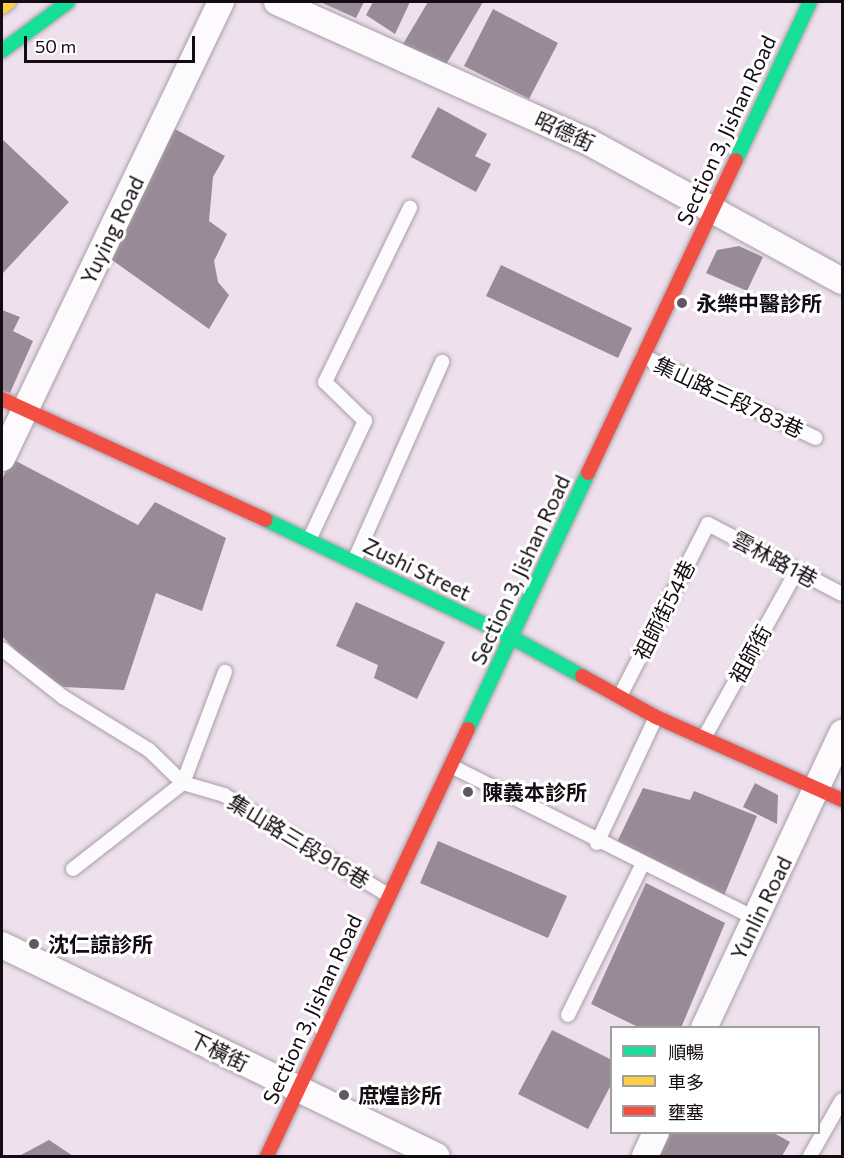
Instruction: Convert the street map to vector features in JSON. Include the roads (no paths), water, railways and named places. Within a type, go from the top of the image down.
[{"type":"street","points":[[2,7],[9,2]]},
{"type":"street","points":[[2,51],[68,2]]},
{"type":"street","name":"Yuying Road","points":[[2,458],[221,2]]},
{"type":"street","name":"昭德街","points":[[278,2],[586,141],[713,207],[843,281]]},
{"type":"street","name":"Section 3, Jishan Road","points":[[267,1156],[810,2]]},
{"type":"street","name":"Zushi Street","points":[[2,399],[308,542],[354,561],[511,637],[656,717],[843,800]]},
{"type":"street","name":"Yunlin Road","points":[[705,1026],[843,733]]},
{"type":"street","name":"下橫街","points":[[2,945],[436,1156]]},
{"type":"street","points":[[645,1156],[655,1134]]},
{"type":"lane","points":[[308,542],[365,421],[325,382],[410,208]]},
{"type":"lane","name":"集山路三段783巷","points":[[643,356],[816,438]]},
{"type":"lane","points":[[354,561],[442,362]]},
{"type":"lane","name":"雲林路1巷","points":[[708,524],[843,594]]},
{"type":"lane","name":"祖師街54巷","points":[[620,696],[708,524]]},
{"type":"lane","name":"祖師街","points":[[704,738],[797,570]]},
{"type":"lane","name":"集山路三段916巷","points":[[2,649],[63,697],[149,750],[183,783],[224,795],[388,895]]},
{"type":"lane","points":[[73,869],[183,783],[225,672]]},
{"type":"lane","points":[[597,843],[656,717]]},
{"type":"lane","points":[[452,766],[597,843],[755,918]]},
{"type":"lane","points":[[568,1015],[642,865]]},
{"type":"lane","points":[[820,1129],[843,1100]]},
{"type":"lane","points":[[810,1156],[815,1135]]},
{"type":"place","name":"永樂中醫診所","points":[[682,303]]},
{"type":"place","name":"陳義本診所","points":[[468,792]]},
{"type":"place","name":"沈仁諒診所","points":[[34,944]]},
{"type":"place","name":"庶煌診所","points":[[344,1095]]}]
